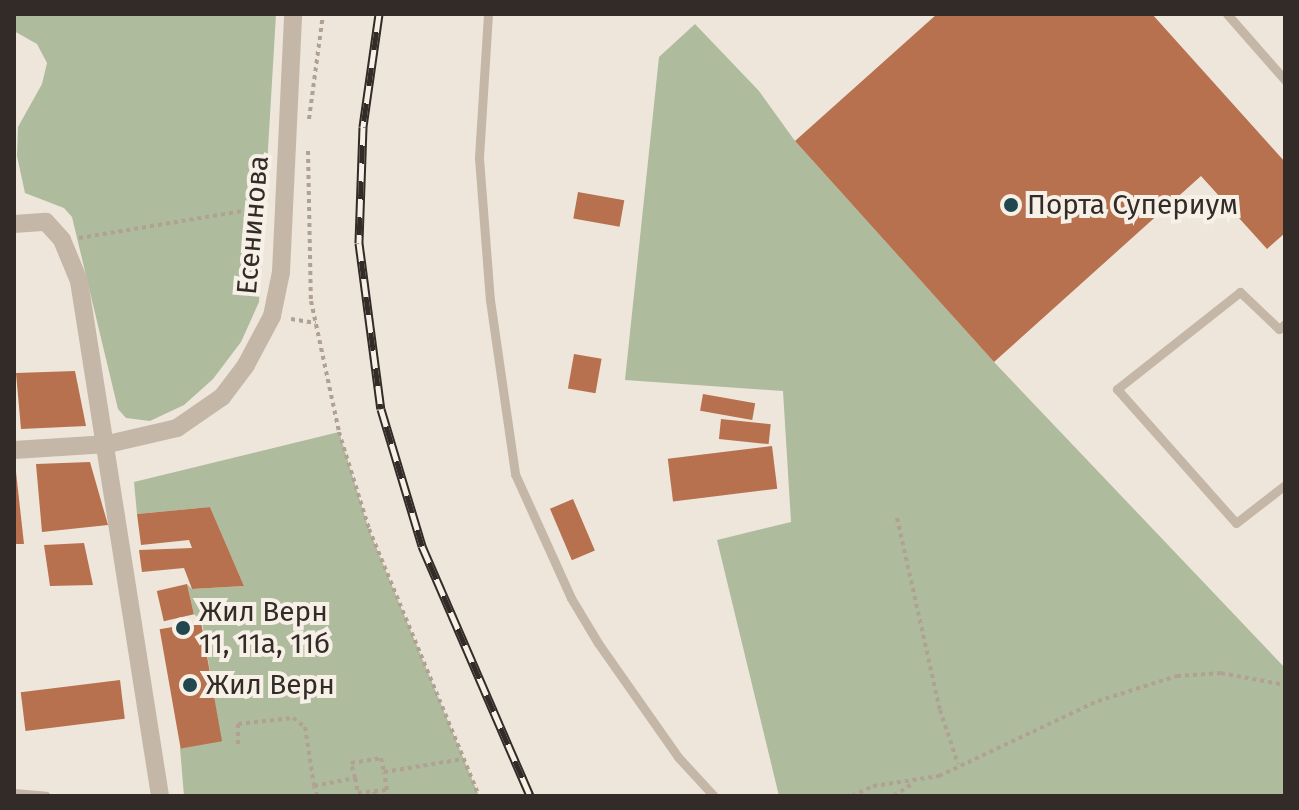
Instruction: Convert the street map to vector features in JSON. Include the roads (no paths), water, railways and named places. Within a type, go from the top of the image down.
[{"type":"street","name":"Есенинова","points":[[14,450],[108,444],[164,433],[207,410],[236,382],[272,316],[283,255],[293,14]]},
{"type":"street","points":[[14,224],[46,222],[62,240],[79,281],[108,444],[160,796]]},
{"type":"lane","points":[[488,14],[479,158],[490,300],[515,474],[571,598],[598,643],[678,757],[714,796]]},
{"type":"lane","points":[[1227,14],[1285,80]]},
{"type":"lane","points":[[1285,324],[1279,329],[1240,292],[1117,389],[1236,523],[1285,485]]},
{"type":"lane","points":[[14,793],[46,796]]},
{"type":"railway","points":[[379,14],[363,127],[359,243],[381,409],[422,546],[530,796]]},
{"type":"place","name":"Порта Супериум","points":[[1011,205]]},
{"type":"place","name":"Жил Верн 11, 11а, 11б","points":[[183,628]]},
{"type":"place","name":"Жил Верн","points":[[190,685]]}]
